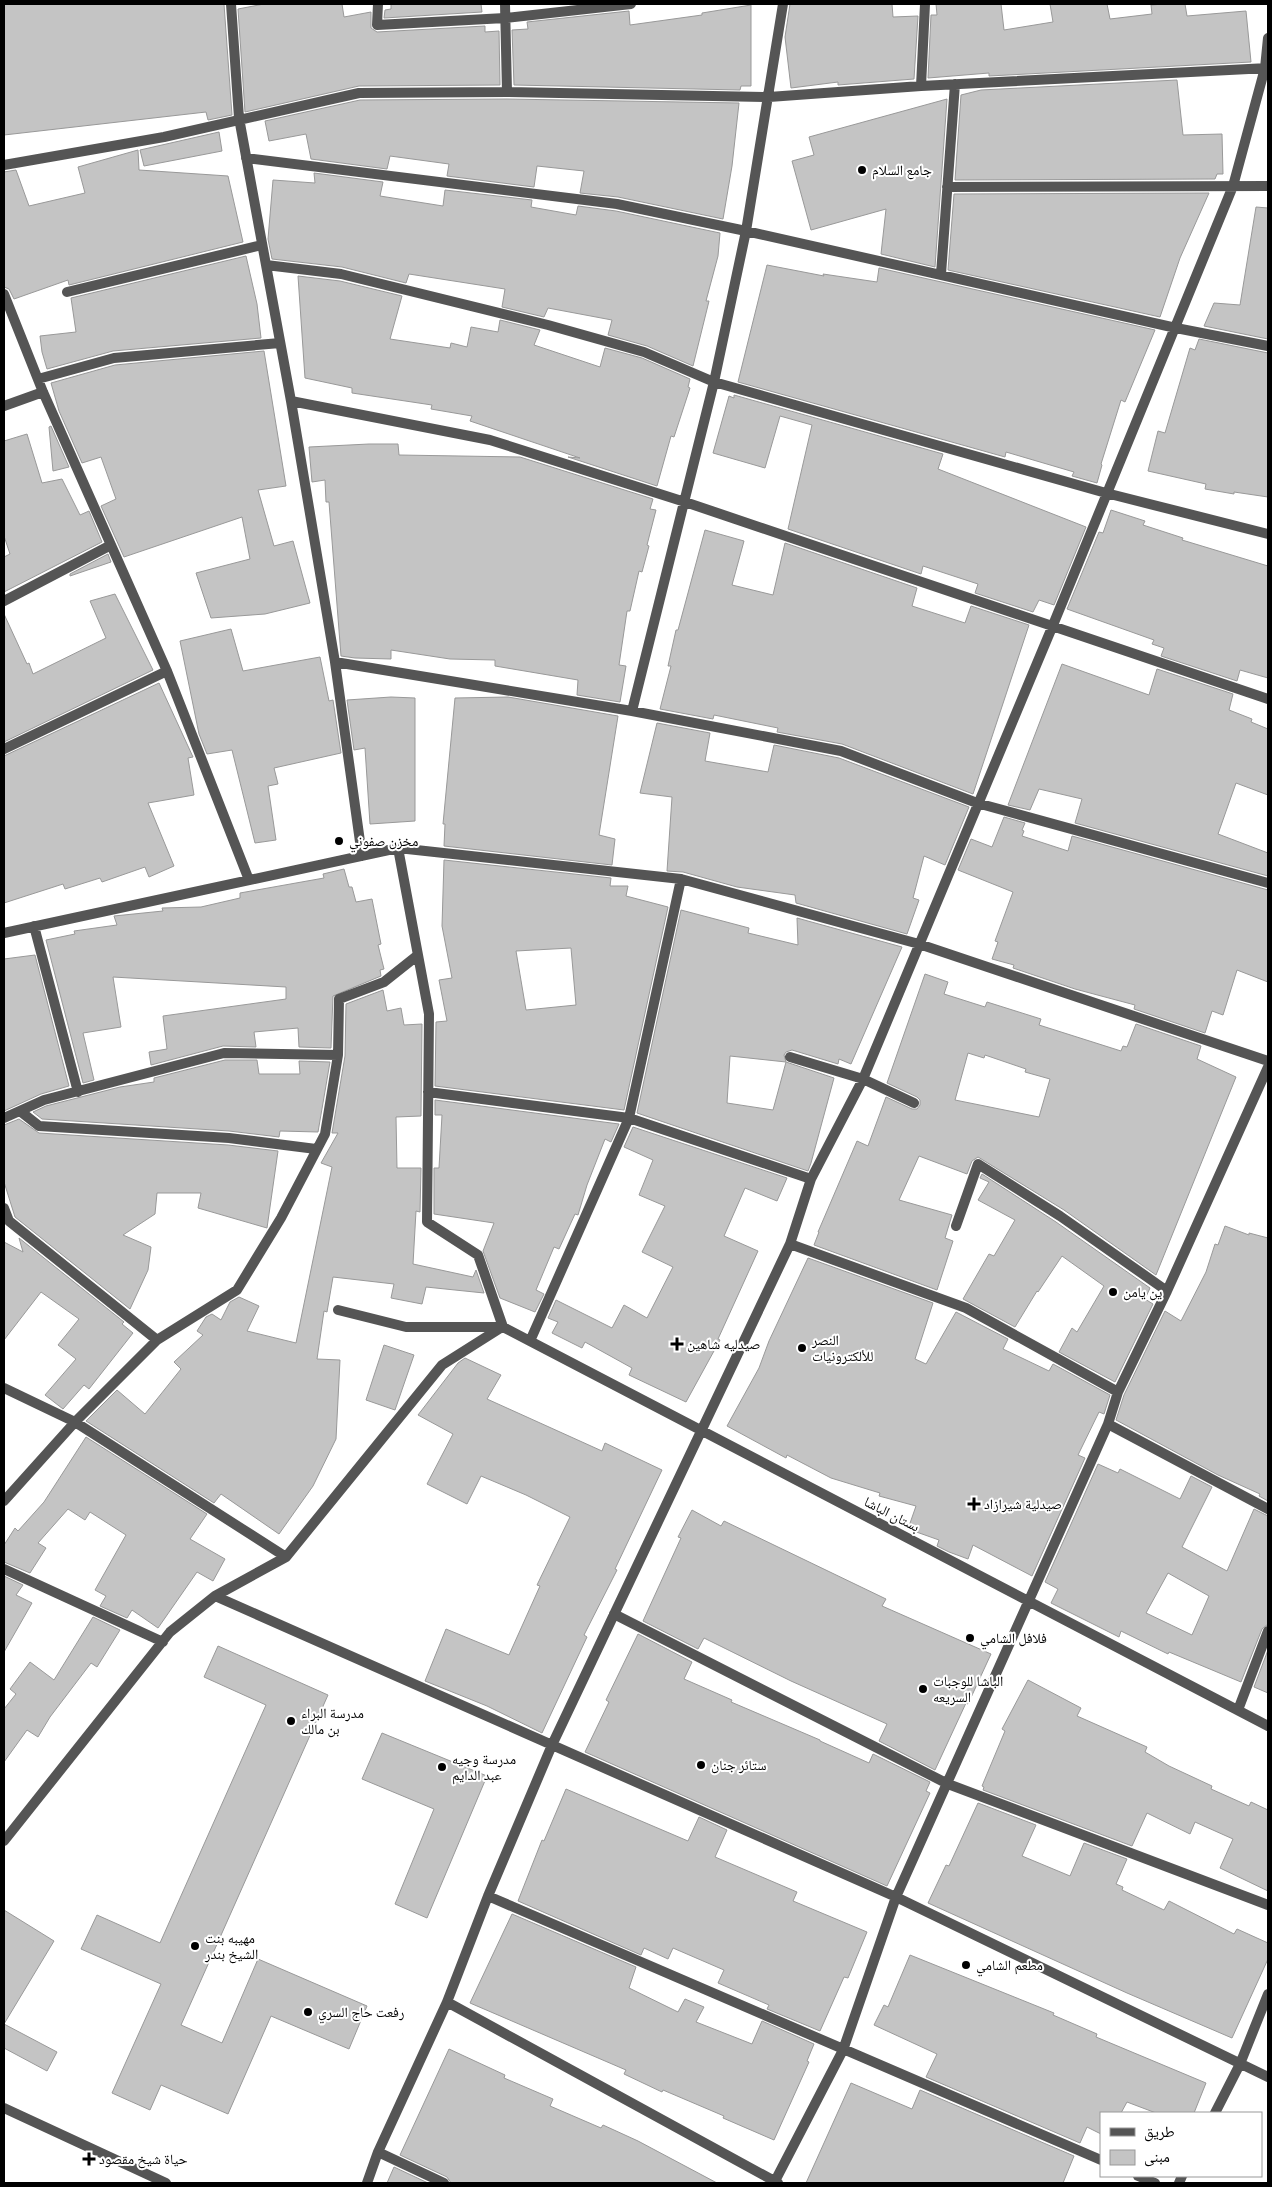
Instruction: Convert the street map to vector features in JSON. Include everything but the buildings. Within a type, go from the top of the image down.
[{"type":"street","points":[[231,4],[239,118],[291,401],[335,662],[362,856]]},
{"type":"street","points":[[378,4],[377,25],[505,18],[631,4]]},
{"type":"street","points":[[505,4],[507,92]]},
{"type":"street","points":[[632,711],[714,382],[746,230],[783,4]]},
{"type":"street","points":[[921,86],[925,4]]},
{"type":"street","points":[[367,2183],[378,2152],[447,2002],[488,1896],[552,1745],[790,1244],[811,1179],[863,1079],[1053,625],[1233,186],[1267,68],[1268,38]]},
{"type":"street","points":[[4,165],[164,136],[359,93],[507,92],[769,97],[955,84],[1267,68]]},
{"type":"street","points":[[941,274],[955,84]]},
{"type":"street","points":[[246,158],[617,204],[746,230],[1176,328],[1268,346]]},
{"type":"street","points":[[948,187],[1268,186]]},
{"type":"street","points":[[67,292],[262,245]]},
{"type":"street","points":[[266,265],[341,274],[548,325],[644,352],[714,382],[1106,493],[1268,534]]},
{"type":"street","points":[[4,294],[43,392],[167,671],[249,880]]},
{"type":"street","points":[[38,379],[114,358],[280,343]]},
{"type":"street","points":[[4,406],[43,392]]},
{"type":"street","points":[[291,401],[490,440],[685,502],[1268,699]]},
{"type":"street","points":[[4,601],[111,545]]},
{"type":"street","points":[[335,662],[632,711],[841,751],[977,803],[1268,883]]},
{"type":"street","points":[[4,749],[167,671]]},
{"type":"street","points":[[398,848],[429,1014],[427,1222],[478,1255],[503,1327]]},
{"type":"street","points":[[4,933],[398,848],[682,879],[919,944],[1268,1061]]},
{"type":"street","points":[[530,1342],[629,1118],[682,879]]},
{"type":"street","points":[[34,926],[78,1092]]},
{"type":"street","points":[[4,1501],[75,1422],[157,1340],[237,1290],[281,1218],[324,1134],[338,1055],[339,999],[384,982],[418,955]]},
{"type":"street","points":[[4,1118],[44,1100],[224,1053],[338,1055]]},
{"type":"street","points":[[790,1057],[863,1079],[914,1103]]},
{"type":"street","points":[[447,2002],[776,2183],[842,2050],[896,1898],[1108,1424],[1118,1392],[1167,1292],[1268,1067]]},
{"type":"street","points":[[428,1092],[629,1118],[811,1179]]},
{"type":"street","points":[[20,1111],[39,1126],[229,1138],[316,1149]]},
{"type":"street","points":[[956,1226],[978,1164],[1060,1216],[1167,1292]]},
{"type":"street","points":[[4,1208],[9,1221],[157,1340]]},
{"type":"street","points":[[790,1244],[966,1308],[1118,1392]]},
{"type":"street","points":[[338,1310],[406,1327],[503,1327]]},
{"type":"street","points":[[4,1841],[170,1632],[215,1596],[286,1557],[442,1365],[503,1327]]},
{"type":"street","name":"بستان الباشا","points":[[503,1327],[1268,1726]]},
{"type":"street","points":[[4,1388],[75,1422],[286,1557]]},
{"type":"street","points":[[1108,1424],[1268,1509]]},
{"type":"street","points":[[4,1569],[163,1642]]},
{"type":"street","points":[[215,1596],[896,1898],[1268,2077]]},
{"type":"street","points":[[614,1614],[948,1784],[1268,1905]]},
{"type":"street","points":[[1238,1710],[1268,1631]]},
{"type":"street","points":[[488,1896],[1100,2160]]},
{"type":"street","points":[[1216,2112],[1240,2064],[1268,1994]]},
{"type":"street","points":[[4,2108],[166,2183]]},
{"type":"street","points":[[378,2152],[444,2183]]},
{"type":"street","points":[[1140,2177],[1155,2183]]},
{"type":"place","name":"جامع السلام","points":[[862,170]]},
{"type":"place","name":"مخزن صفوني","points":[[339,841]]},
{"type":"place","name":"ين يامن","points":[[1113,1292]]},
{"type":"place","name":"صيدليه شاهين","points":[[677,1344]]},
{"type":"place","name":"النصر للألكترونيات","points":[[802,1348]]},
{"type":"place","name":"صيدلية شيرازاد","points":[[974,1504]]},
{"type":"place","name":"فلافل الشامي","points":[[970,1638]]},
{"type":"place","name":"الباشا للوجبات السريعه","points":[[923,1689]]},
{"type":"place","name":"مدرسة البراء بن مالك","points":[[291,1721]]},
{"type":"place","name":"ستائر جنان","points":[[701,1765]]},
{"type":"place","name":"مدرسة وجيه عبد الدايم","points":[[442,1767]]},
{"type":"place","name":"مهيبه بنت الشيخ بندر","points":[[195,1946]]},
{"type":"place","name":"مطعم الشامي","points":[[966,1965]]},
{"type":"place","name":"رفعت حاج السري","points":[[308,2012]]},
{"type":"place","name":"حياة شيخ مقصود","points":[[89,2159]]}]
